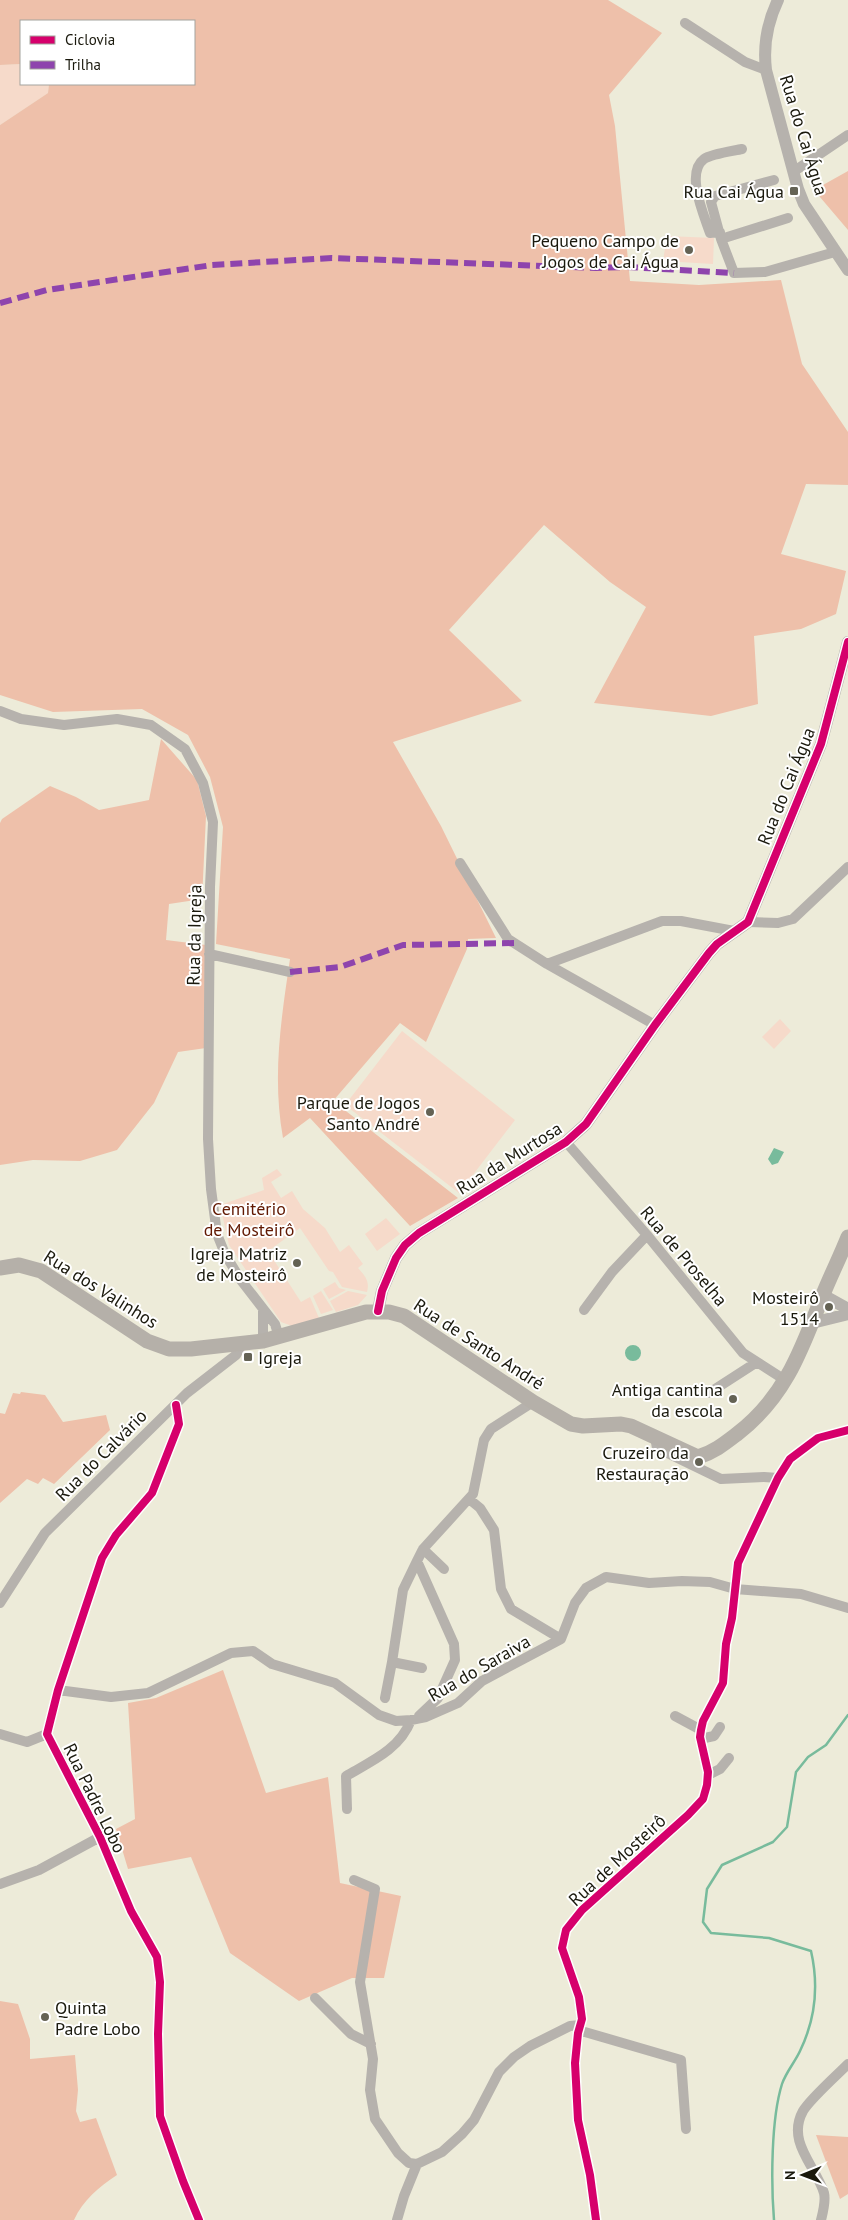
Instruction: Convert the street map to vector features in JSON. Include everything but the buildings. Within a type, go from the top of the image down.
[{"type":"main road","name":"Rua de Santo André","points":[[242,1344],[279,1337],[361,1313],[378,1311],[404,1316],[533,1402],[571,1424],[582,1426],[621,1424],[631,1426],[698,1457],[713,1452],[757,1418],[774,1398],[785,1380],[812,1324],[848,1237]]},
{"type":"main road","name":"Rua dos Valinhos","points":[[0,1268],[19,1265],[41,1271],[141,1337],[160,1347],[185,1350],[242,1344]]},
{"type":"street","name":"Rua do Cai Água","points":[[778,0],[766,35],[764,55],[766,70],[793,172],[804,204],[848,270]]},
{"type":"street","points":[[685,23],[745,62],[766,70]]},
{"type":"street","points":[[793,172],[848,135]]},
{"type":"street","points":[[742,149],[705,159],[698,168],[696,184],[700,206],[710,232],[721,235],[788,218]]},
{"type":"street","points":[[774,180],[714,196],[711,202],[734,273],[765,272],[835,252]]},
{"type":"street","name":"Rua do Cai Água","points":[[748,922],[821,744],[848,642]]},
{"type":"street","name":"Rua da Igreja","points":[[0,711],[21,719],[64,725],[117,719],[151,725],[185,749],[204,783],[213,822],[209,954],[208,1139],[211,1189],[217,1234],[225,1254],[240,1279],[275,1324],[279,1337]]},
{"type":"street","points":[[460,863],[508,939],[546,964],[655,1025]]},
{"type":"street","points":[[546,964],[662,921],[681,920],[734,931],[748,922],[778,923],[792,919],[848,867]]},
{"type":"street","name":"Rua da Murtosa","points":[[378,1311],[382,1291],[396,1258],[405,1245],[419,1233],[566,1142],[586,1124],[655,1025],[709,953],[734,931]]},
{"type":"street","points":[[209,954],[290,972]]},
{"type":"street","name":"Rua de Proselha","points":[[566,1142],[647,1236],[743,1353],[785,1380]]},
{"type":"street","points":[[584,1310],[612,1272],[647,1236]]},
{"type":"street","points":[[823,1295],[848,1309]]},
{"type":"street","points":[[263,1309],[263,1341]]},
{"type":"street","points":[[812,1324],[848,1314]]},
{"type":"street","name":"Rua do Calvário","points":[[0,1603],[45,1533],[187,1393],[236,1355],[242,1344]]},
{"type":"street","points":[[709,1393],[757,1362]]},
{"type":"street","points":[[385,1698],[403,1590],[417,1561],[424,1549],[473,1494],[484,1440],[491,1429],[533,1402]]},
{"type":"street","name":"Rua Padre Lobo","points":[[176,1404],[179,1424],[152,1493],[116,1535],[102,1558],[58,1690],[46,1734],[100,1837],[132,1911],[157,1957],[160,1982],[158,2034],[160,2116],[182,2181],[199,2220]]},
{"type":"street","points":[[700,1735],[703,1721],[723,1683],[726,1644],[732,1618],[738,1563],[778,1478],[790,1459],[818,1438],[848,1430]]},
{"type":"street","points":[[659,1439],[658,1448],[721,1479],[778,1478]]},
{"type":"street","points":[[469,1499],[480,1508],[494,1530],[501,1590],[511,1609],[561,1639],[574,1603],[586,1588],[606,1577],[649,1583],[710,1582],[735,1589],[801,1594],[848,1608]]},
{"type":"street","points":[[424,1549],[444,1569]]},
{"type":"street","points":[[58,1690],[110,1697],[148,1693],[231,1654],[254,1652],[272,1664],[335,1683],[379,1714],[396,1721],[411,1720],[424,1712],[438,1698],[455,1660],[454,1644],[417,1561]]},
{"type":"street","name":"Rua do Saraiva","points":[[411,1720],[426,1717],[458,1703],[482,1681],[561,1639]]},
{"type":"street","points":[[392,1662],[422,1668]]},
{"type":"street","points":[[675,1716],[700,1735],[714,1736],[720,1728]]},
{"type":"street","points":[[347,1808],[346,1776],[382,1756],[406,1734],[411,1720]]},
{"type":"street","points":[[0,1734],[27,1742],[46,1734]]},
{"type":"street","name":"Rua de Mosteirô","points":[[596,2220],[590,2175],[578,2120],[574,2063],[582,2019],[579,1997],[562,1948],[566,1930],[582,1910],[688,1815],[703,1799],[708,1775],[700,1735]]},
{"type":"street","points":[[708,1775],[720,1769],[729,1758]]},
{"type":"street","points":[[0,1884],[40,1870],[100,1837]]},
{"type":"street","points":[[354,1880],[375,1889],[360,1982],[373,2059],[370,2090],[375,2120],[398,2153],[409,2163],[417,2164],[442,2152],[474,2120],[499,2072],[514,2057],[530,2046],[570,2026],[681,2060],[686,2129]]},
{"type":"street","points":[[315,1998],[351,2034],[371,2044]]},
{"type":"street","points":[[821,2220],[825,2196],[819,2179],[800,2148],[797,2127],[803,2111],[848,2064]]},
{"type":"street","points":[[397,2220],[417,2164]]},
{"type":"green space","points":[[20,64],[20,85],[49,85],[48,93],[0,125],[0,65]]},
{"type":"green space","name":"Pequeno Campo de Jogos de Cai Água","points":[[667,236],[714,238],[713,264],[663,261]]},
{"type":"green space","points":[[780,1019],[791,1031],[774,1049],[762,1037]]},
{"type":"green space","name":"Parque de Jogos Santo André","points":[[402,1031],[515,1120],[459,1193],[345,1105]]},
{"type":"green space","name":"Cemitério de Mosteirô","points":[[277,1169],[282,1175],[271,1182],[281,1198],[292,1191],[303,1209],[325,1228],[340,1252],[349,1245],[363,1264],[358,1268],[365,1276],[368,1285],[367,1292],[342,1287],[300,1228],[268,1251],[301,1302],[310,1297],[319,1318],[292,1326],[281,1322],[229,1245],[220,1205],[264,1190],[262,1178]]},
{"type":"green space","points":[[386,1218],[400,1234],[377,1251],[365,1234]]},
{"type":"green space","points":[[335,1282],[339,1288],[346,1290],[329,1299],[323,1289]]},
{"type":"green space","points":[[321,1291],[333,1310],[321,1314],[313,1296]]},
{"type":"green space","points":[[348,1291],[367,1295],[358,1305],[336,1312],[330,1301]]},
{"type":"shaded area","points":[[0,0],[608,0],[662,33],[609,95],[615,126],[630,281],[699,285],[781,280],[802,364],[848,432],[848,485],[806,484],[781,554],[846,571],[836,614],[801,629],[754,636],[758,704],[711,716],[594,703],[646,607],[610,582],[544,525],[449,630],[522,701],[393,742],[441,826],[496,938],[468,939],[467,949],[426,1042],[400,1023],[333,1101],[458,1198],[410,1226],[310,1118],[283,1138],[278,1093],[278,1071],[281,1026],[290,959],[216,944],[223,827],[210,777],[188,735],[142,709],[53,712],[0,695],[0,125],[48,93],[49,85],[195,85],[195,20],[20,20],[20,64],[0,65]]},
{"type":"shaded area","points":[[848,171],[848,230],[814,190]]},
{"type":"shaded area","points":[[161,739],[197,780],[206,816],[202,899],[169,904],[166,940],[206,945],[206,1048],[178,1052],[154,1103],[117,1150],[80,1161],[33,1160],[0,1165],[0,823],[2,819],[50,786],[76,797],[99,810],[149,800]]},
{"type":"shaded area","points":[[774,1148],[784,1152],[778,1163],[772,1165],[768,1159]]},
{"type":"shaded area","points":[[633,1345],[639,1347],[641,1353],[639,1359],[633,1361],[627,1359],[625,1353],[627,1347]]},
{"type":"shaded area","points":[[21,1392],[45,1395],[63,1422],[106,1415],[110,1430],[54,1484],[43,1478],[38,1484],[27,1479],[0,1503],[0,1413],[5,1414],[13,1393],[20,1394]]},
{"type":"shaded area","points":[[223,1670],[266,1793],[328,1777],[340,1883],[401,1896],[384,1978],[352,1978],[299,2001],[230,1953],[191,1857],[128,1869],[116,1829],[135,1819],[128,1703],[156,1698]]},
{"type":"shaded area","points":[[0,2001],[18,2004],[30,2039],[30,2059],[75,2055],[78,2090],[76,2111],[80,2122],[96,2118],[117,2175],[92,2194],[74,2220],[0,2220]]},
{"type":"shaded area","points":[[816,2135],[848,2137],[848,2194],[840,2199]]},
{"type":"waterway","points":[[774,2220],[772,2170],[778,2098],[786,2075],[800,2051],[813,2014],[815,1977],[811,1951],[769,1938],[711,1933],[703,1922],[707,1889],[722,1865],[773,1842],[787,1827],[796,1772],[808,1757],[826,1745],[848,1715]]},
{"type":"marked path","points":[[0,303],[47,290],[212,265],[332,258],[596,268],[627,267],[734,273]]},
{"type":"marked path","points":[[290,972],[340,967],[403,945],[516,943]]},
{"type":"cycle path","points":[[378,1311],[382,1291],[396,1258],[405,1245],[419,1233],[566,1142],[586,1124],[655,1025],[709,953],[717,944],[748,922],[821,744],[848,642]]},
{"type":"cycle path","points":[[176,1405],[179,1424],[152,1493],[116,1535],[102,1558],[58,1690],[47,1734],[100,1837],[131,1911],[157,1957],[160,1982],[158,2034],[160,2116],[199,2220]]},
{"type":"cycle path","points":[[596,2220],[590,2175],[578,2120],[575,2063],[578,2033],[582,2019],[579,1997],[562,1948],[566,1930],[582,1910],[688,1815],[703,1799],[708,1772],[700,1737],[701,1730],[703,1721],[723,1683],[726,1644],[732,1618],[738,1563],[778,1478],[790,1459],[818,1438],[848,1430]]},
{"type":"place","name":"Rua Cai Água","points":[[794,191]]},
{"type":"place","name":"Pequeno Campo de Jogos de Cai Água","points":[[689,250]]},
{"type":"place","name":"Parque de Jogos Santo André","points":[[430,1112]]},
{"type":"place","name":"Igreja Matriz de Mosteirô","points":[[297,1263]]},
{"type":"place","name":"Mosteirô 1514","points":[[829,1307]]},
{"type":"place","name":"Igreja","points":[[248,1357]]},
{"type":"place","name":"Antiga cantina da escola","points":[[733,1399]]},
{"type":"place","name":"Cruzeiro da Restauração","points":[[699,1462]]},
{"type":"place","name":"Quinta Padre Lobo","points":[[45,2017]]}]
